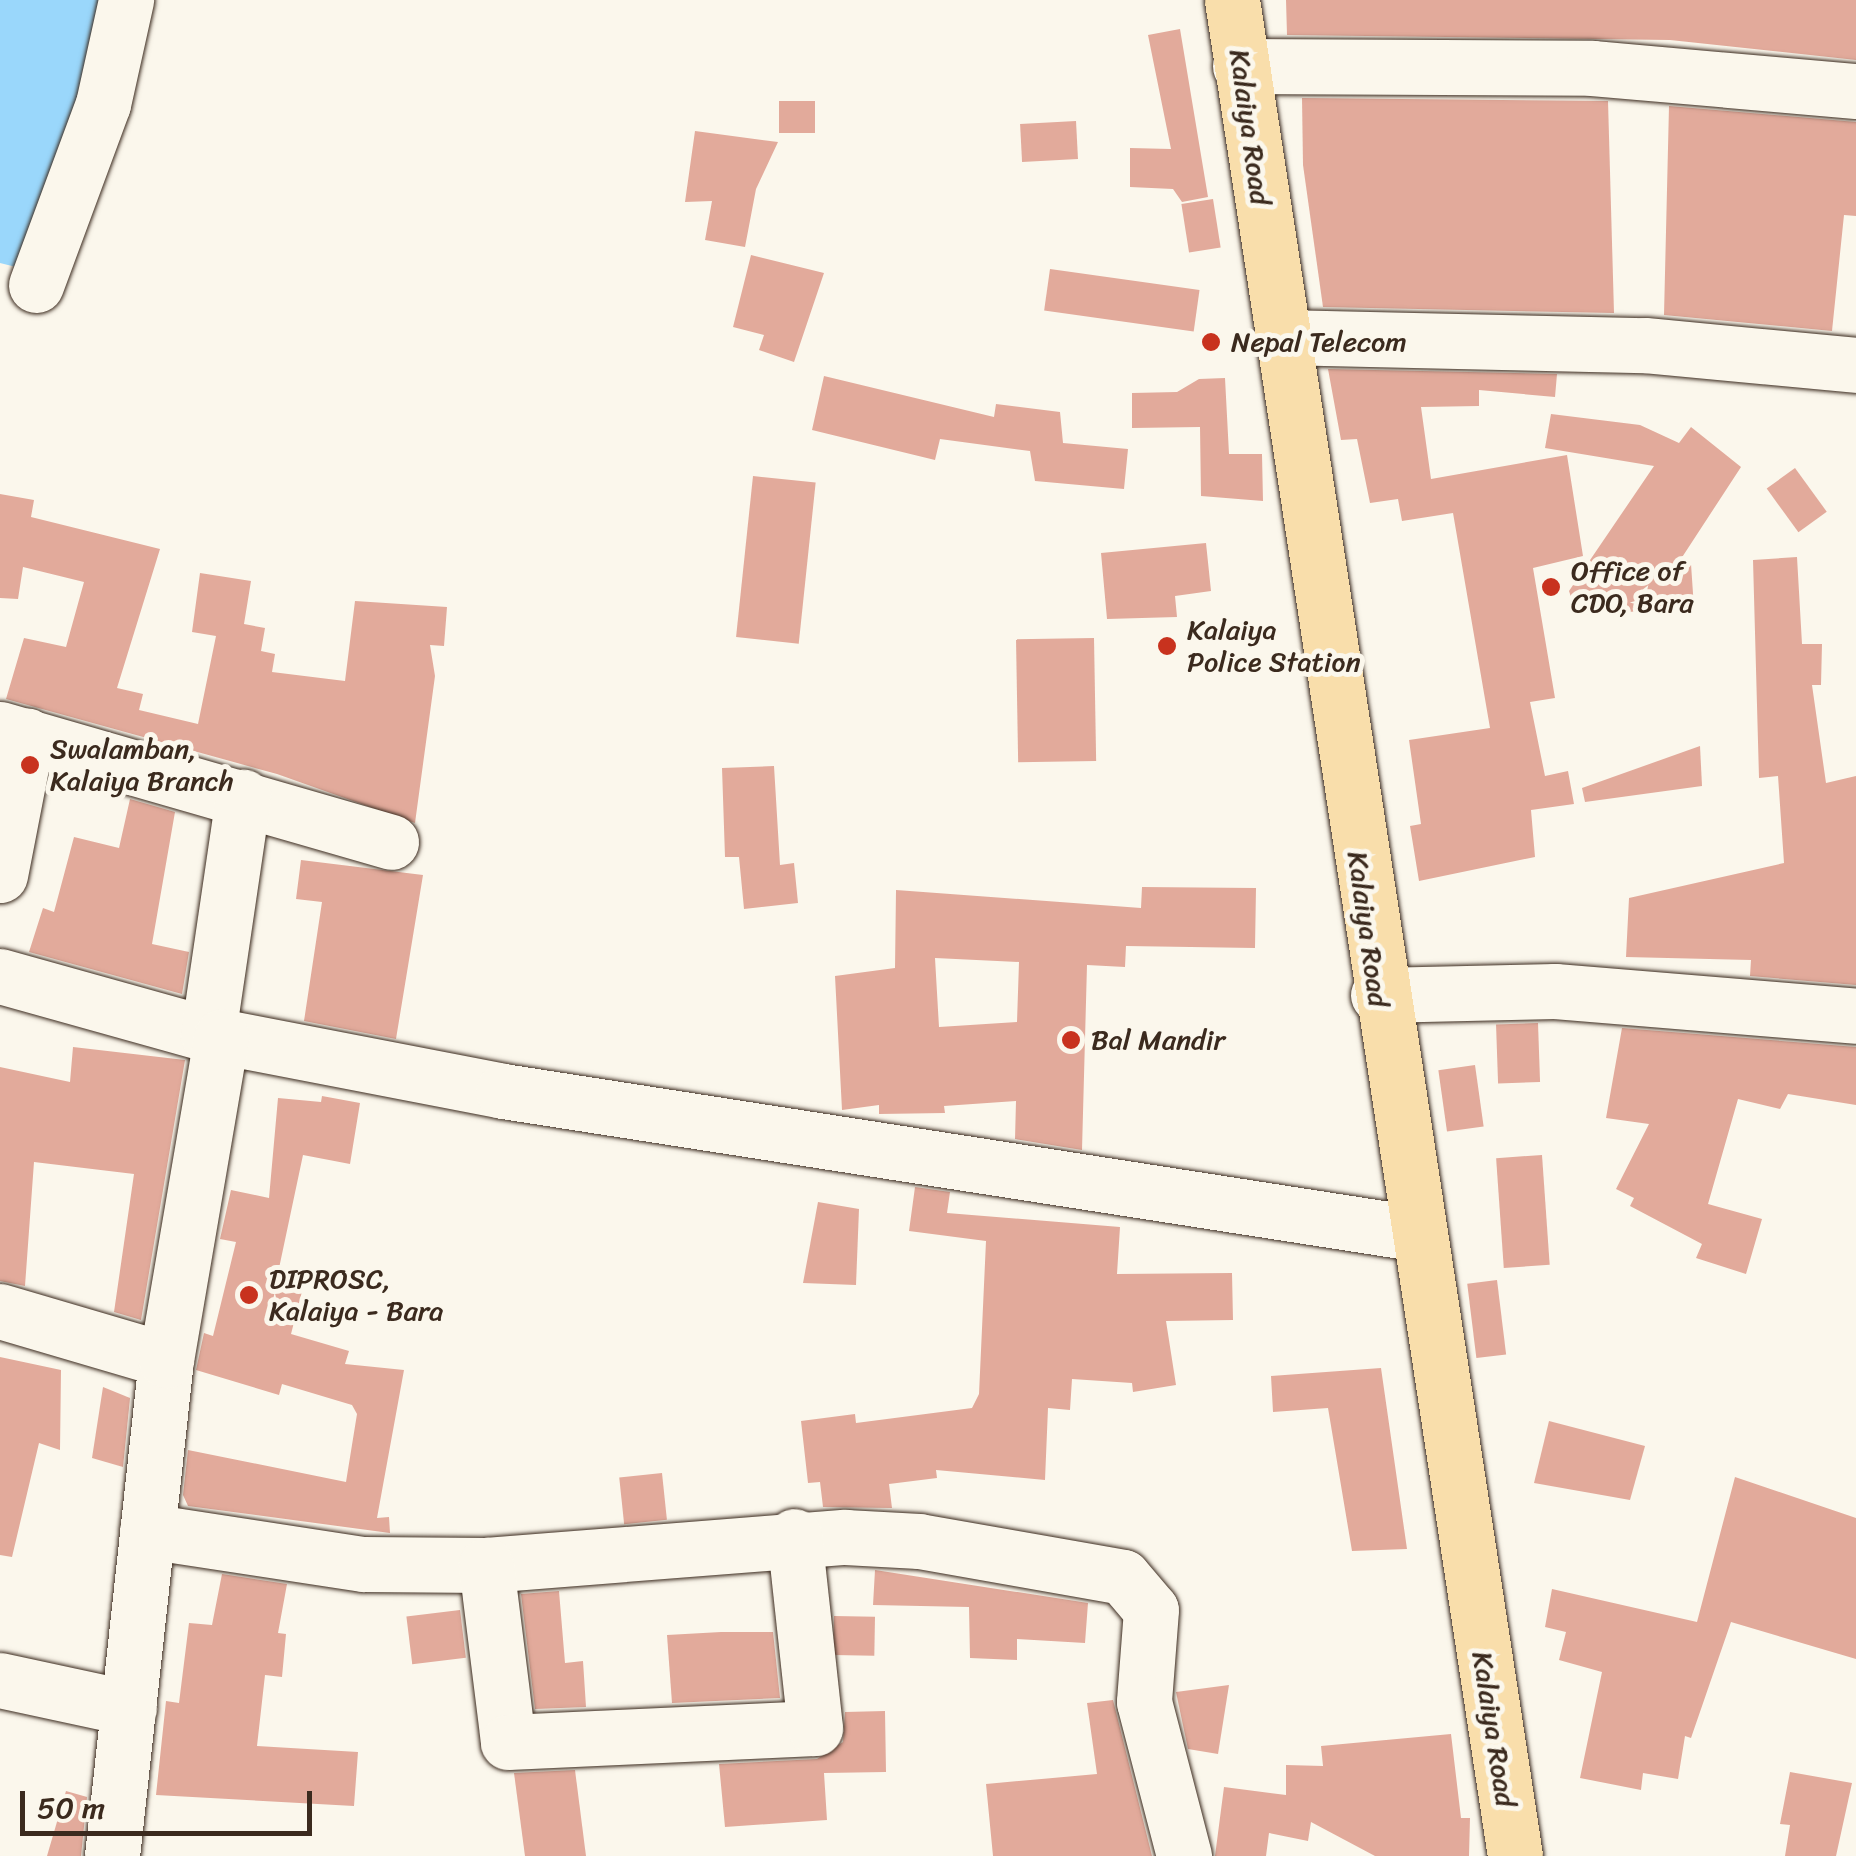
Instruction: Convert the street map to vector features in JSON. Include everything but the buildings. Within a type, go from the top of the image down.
[{"type":"main road","name":"Kalaiya Road","points":[[1232,0],[1414,1233],[1514,1856]]},
{"type":"street","points":[[36,285],[104,104],[126,0]]},
{"type":"street","points":[[1240,66],[1592,68],[1856,91]]},
{"type":"street","points":[[1280,337],[1645,344],[1855,378]]},
{"type":"street","points":[[0,875],[14,732],[391,842]]},
{"type":"street","points":[[112,1856],[166,1360],[214,1036],[243,797]]},
{"type":"street","points":[[0,976],[214,1036],[503,1091],[1414,1233]]},
{"type":"street","points":[[1378,994],[1555,992],[1856,1016]]},
{"type":"street","points":[[0,1312],[166,1360]]},
{"type":"street","points":[[147,1532],[363,1564],[486,1565],[794,1536],[920,1541],[1122,1577],[1151,1610],[1144,1702],[1184,1856]]},
{"type":"street","points":[[486,1565],[508,1742],[815,1728],[794,1536]]},
{"type":"street","points":[[0,1680],[129,1708]]},
{"type":"water","points":[[0,0],[105,0],[90,88],[24,269],[0,263]]},
{"type":"place","name":"Nepal Telecom","points":[[1211,342]]},
{"type":"place","name":"Office of CDO, Bara","points":[[1551,587]]},
{"type":"place","name":"Kalaiya Police Station","points":[[1167,646]]},
{"type":"place","name":"Swalamban, Kalaiya Branch","points":[[30,765]]},
{"type":"place","name":"Bal Mandir","points":[[1071,1040]]},
{"type":"place","name":"DIPROSC, Kalaiya - Bara","points":[[249,1295]]}]
